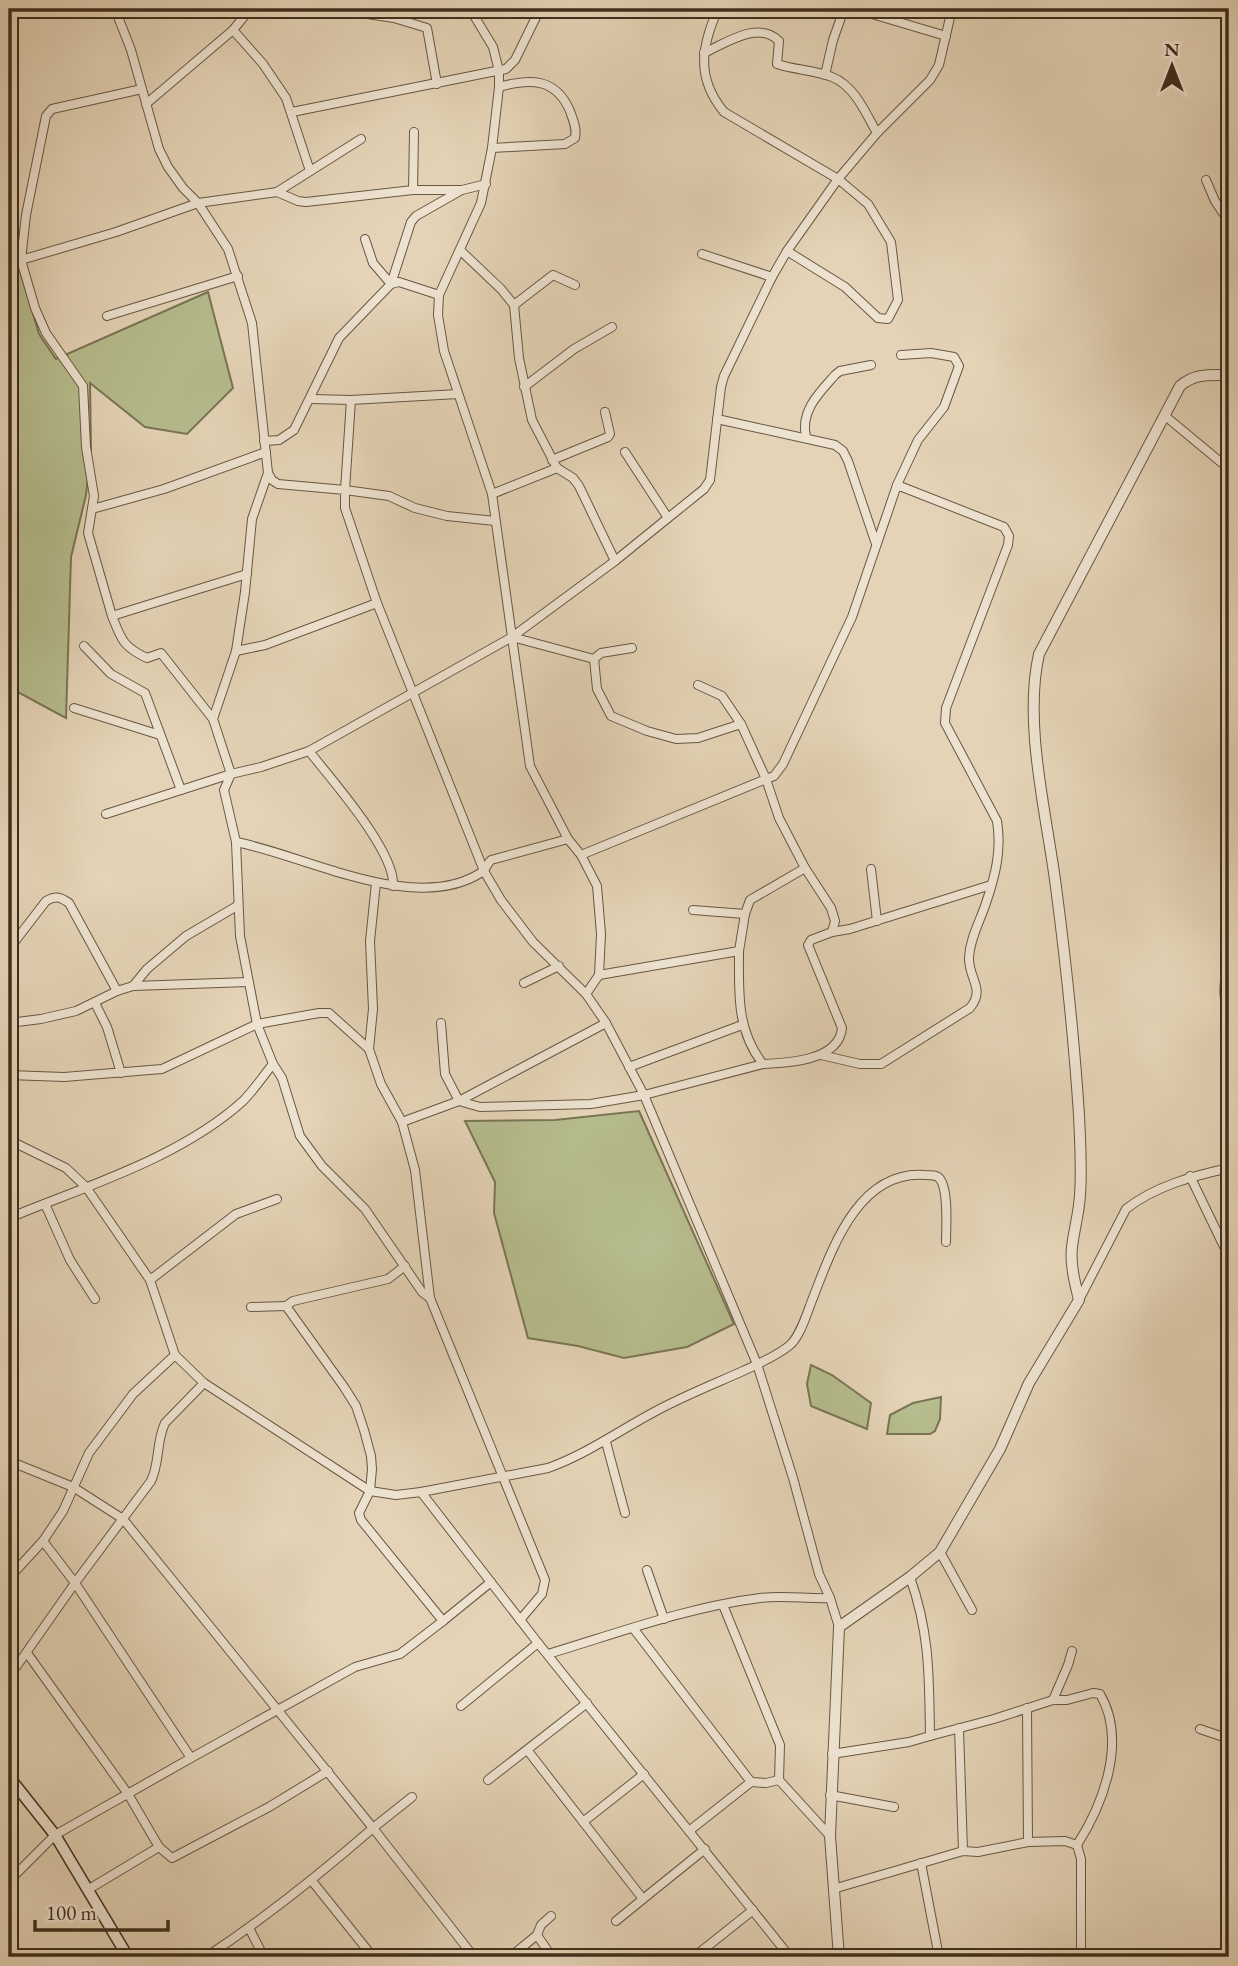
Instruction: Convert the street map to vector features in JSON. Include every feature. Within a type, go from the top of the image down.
[{"type":"main road","points":[[9,1777],[55,1835],[128,1957]]},
{"type":"street","points":[[115,9],[131,50],[152,131],[168,167],[198,203],[228,249],[238,275],[252,323],[268,473],[272,480],[278,484],[345,489],[389,496],[415,508],[447,516],[495,521]]},
{"type":"street","points":[[146,104],[233,30],[250,9]]},
{"type":"street","points":[[334,9],[394,18],[427,29],[436,84]]},
{"type":"street","points":[[470,9],[493,47],[499,71],[499,87],[492,148],[481,203],[439,295],[440,332],[492,494],[530,766],[568,839],[581,855],[597,886],[601,934],[599,975],[586,994]]},
{"type":"street","points":[[292,112],[506,69],[515,60],[540,9]]},
{"type":"street","points":[[718,9],[706,36],[704,53],[707,85],[711,96],[724,112],[838,179],[868,204],[891,242],[898,300],[888,319],[878,318],[845,287],[787,251]]},
{"type":"street","points":[[825,75],[844,9]]},
{"type":"street","points":[[855,9],[946,36]]},
{"type":"street","points":[[106,814],[309,751],[512,637],[615,561],[704,489],[710,480],[724,376],[772,277],[838,179],[877,133],[930,80],[939,65],[952,9]]},
{"type":"street","points":[[233,30],[277,84],[292,112],[310,171]]},
{"type":"street","points":[[704,53],[750,32],[775,37],[779,41],[778,64],[834,77],[851,91],[877,133]]},
{"type":"street","points":[[492,148],[565,145],[575,138],[577,131],[565,100],[554,88],[534,82],[514,82],[499,87]]},
{"type":"street","points":[[142,89],[52,109],[46,116],[26,215],[22,260],[35,307],[46,333],[83,386],[86,447],[94,496],[88,533],[112,616],[125,646],[147,658],[161,653],[213,719],[231,774],[224,790],[236,842],[237,906],[248,982],[257,1024],[273,1064],[282,1078],[300,1136],[308,1150],[365,1209],[422,1292],[430,1298]]},
{"type":"street","points":[[413,190],[414,132]]},
{"type":"street","points":[[22,260],[116,232],[198,203],[277,192],[361,139]]},
{"type":"street","points":[[1206,180],[1214,201],[1229,222]]},
{"type":"street","points":[[277,192],[306,202],[413,190],[462,190],[485,184]]},
{"type":"street","points":[[264,441],[279,440],[294,430],[311,400],[338,338],[391,284],[411,222],[416,216],[462,190]]},
{"type":"street","points":[[365,239],[373,263],[391,284]]},
{"type":"street","points":[[461,251],[514,305],[524,387],[532,420],[557,468],[579,485],[615,561]]},
{"type":"street","points":[[702,254],[772,277]]},
{"type":"street","points":[[107,316],[238,275]]},
{"type":"street","points":[[514,305],[550,276],[560,277],[575,285]]},
{"type":"street","points":[[391,284],[399,282],[439,295]]},
{"type":"street","points":[[524,387],[573,349],[612,327]]},
{"type":"street","points":[[581,855],[774,776],[783,764],[862,593],[897,485],[918,440],[944,407],[958,366],[954,357],[931,353],[901,355]]},
{"type":"street","points":[[806,437],[803,428],[808,410],[835,375],[840,371],[871,365]]},
{"type":"street","points":[[1079,1300],[1072,1262],[1082,1180],[1074,1049],[1056,886],[1040,783],[1033,697],[1034,673],[1042,647],[1180,386],[1189,378],[1199,375],[1229,375]]},
{"type":"street","points":[[311,400],[458,394]]},
{"type":"street","points":[[351,400],[345,508],[377,603],[484,871],[517,922],[586,994],[606,1023],[629,1067],[757,1364],[793,1478],[819,1574],[830,1598],[838,1627],[830,1836],[839,1957]]},
{"type":"street","points":[[552,460],[608,437],[610,434],[605,412]]},
{"type":"street","points":[[1164,415],[1229,469]]},
{"type":"street","points":[[717,419],[806,437],[835,445],[843,451],[876,544]]},
{"type":"street","points":[[92,509],[164,489],[266,453]]},
{"type":"street","points":[[625,453],[668,517]]},
{"type":"street","points":[[492,494],[557,468]]},
{"type":"street","points":[[213,719],[236,651],[255,505],[268,473]]},
{"type":"street","points":[[441,1023],[445,1074],[459,1101],[480,1107],[544,1106],[591,1104],[643,1095],[763,1064],[790,1062],[821,1055],[860,1064],[881,1064],[970,1008],[977,999],[978,991],[969,959],[974,933],[999,856],[1000,839],[996,821],[945,723],[946,708],[1008,545],[1009,536],[1004,527],[897,485]]},
{"type":"street","points":[[112,616],[247,574]]},
{"type":"street","points":[[236,651],[265,645],[377,603]]},
{"type":"street","points":[[512,637],[594,659]]},
{"type":"street","points":[[84,646],[111,674],[145,693],[181,790]]},
{"type":"street","points":[[594,659],[601,653],[632,649]]},
{"type":"street","points":[[594,659],[600,697],[611,716],[620,720],[647,731],[688,739],[741,724]]},
{"type":"street","points":[[698,685],[722,696],[741,724],[766,779],[779,818],[831,908],[835,922],[832,932]]},
{"type":"street","points":[[74,708],[160,735]]},
{"type":"street","points":[[309,751],[383,850],[392,870],[393,886]]},
{"type":"street","points":[[236,842],[263,847],[376,883],[410,889],[459,882],[484,871],[491,860],[568,839]]},
{"type":"street","points":[[763,1064],[750,1044],[742,1024],[739,951],[745,914],[750,900],[756,895],[806,868]]},
{"type":"street","points":[[871,869],[877,921]]},
{"type":"street","points":[[376,883],[370,941],[373,1009],[369,1049],[381,1084],[402,1122],[415,1170],[430,1298],[545,1580],[542,1594],[520,1620]]},
{"type":"street","points":[[821,1055],[838,1040],[842,1028],[808,945],[811,940],[991,885]]},
{"type":"street","points":[[9,949],[46,901],[54,897],[61,898],[69,903],[117,991]]},
{"type":"street","points":[[133,986],[147,969],[186,936],[237,906]]},
{"type":"street","points":[[693,909],[745,914]]},
{"type":"street","points":[[599,975],[739,951]]},
{"type":"street","points":[[524,984],[559,966]]},
{"type":"street","points":[[1229,969],[1225,978],[1225,1002],[1229,1020]]},
{"type":"street","points":[[9,1023],[58,1016],[133,986],[248,982]]},
{"type":"street","points":[[95,1003],[107,1027],[121,1073]]},
{"type":"street","points":[[9,1075],[64,1077],[162,1069],[257,1024],[319,1013],[329,1013],[369,1049]]},
{"type":"street","points":[[402,1122],[459,1101],[606,1023]]},
{"type":"street","points":[[629,1067],[742,1024]]},
{"type":"street","points":[[9,1218],[86,1187],[194,1136],[243,1101],[273,1064]]},
{"type":"street","points":[[9,1140],[65,1168],[86,1187],[150,1280],[174,1355],[204,1383],[370,1492],[397,1495],[548,1468],[606,1442],[656,1411],[757,1364],[792,1343],[851,1214],[871,1192],[897,1177],[921,1174],[936,1176],[941,1180],[945,1190],[946,1242]]},
{"type":"street","points":[[838,1627],[910,1577],[940,1552],[1000,1449],[1029,1383],[1079,1300],[1126,1209],[1137,1200],[1190,1176],[1229,1168]]},
{"type":"street","points":[[1190,1176],[1229,1258]]},
{"type":"street","points":[[150,1280],[236,1214],[277,1199]]},
{"type":"street","points":[[44,1204],[70,1260],[94,1299]]},
{"type":"street","points":[[251,1307],[286,1306],[293,1301],[388,1279],[405,1266]]},
{"type":"street","points":[[286,1306],[356,1406],[371,1456],[370,1492],[361,1506],[361,1520],[443,1621]]},
{"type":"street","points":[[9,1578],[43,1541],[64,1511],[89,1453],[133,1394],[174,1355]]},
{"type":"street","points":[[9,1677],[155,1474],[165,1423],[204,1383]]},
{"type":"street","points":[[606,1442],[625,1513]]},
{"type":"street","points":[[9,1461],[73,1488],[122,1519],[328,1771],[474,1957]]},
{"type":"street","points":[[421,1492],[538,1643],[790,1957]]},
{"type":"street","points":[[43,1541],[75,1583],[191,1758]]},
{"type":"street","points":[[940,1552],[972,1610]]},
{"type":"street","points":[[1229,1561],[1229,1583]]},
{"type":"street","points":[[647,1570],[664,1619]]},
{"type":"street","points":[[910,1577],[922,1612],[928,1649],[930,1736]]},
{"type":"street","points":[[9,1881],[55,1835],[276,1710],[366,1663],[400,1654],[491,1582]]},
{"type":"street","points":[[548,1654],[664,1619],[723,1605],[761,1598],[830,1598]]},
{"type":"street","points":[[723,1605],[780,1745],[779,1780],[830,1836]]},
{"type":"street","points":[[632,1628],[751,1782]]},
{"type":"street","points":[[461,1706],[538,1643]]},
{"type":"street","points":[[1053,1700],[1072,1651]]},
{"type":"street","points":[[27,1653],[128,1794],[159,1847],[172,1858],[269,1807],[328,1771]]},
{"type":"street","points":[[832,1754],[909,1742],[995,1720],[1053,1700],[1100,1693],[1110,1716],[1111,1760],[1097,1806],[1077,1845],[1081,1859],[1081,1957]]},
{"type":"street","points":[[488,1780],[587,1703]]},
{"type":"street","points":[[1027,1708],[1028,1842]]},
{"type":"street","points":[[959,1728],[963,1851]]},
{"type":"street","points":[[1200,1729],[1229,1739]]},
{"type":"street","points":[[528,1751],[643,1899]]},
{"type":"street","points":[[583,1822],[644,1774]]},
{"type":"street","points":[[689,1831],[751,1782],[779,1780]]},
{"type":"street","points":[[830,1795],[894,1807]]},
{"type":"street","points":[[206,1957],[312,1881],[412,1797]]},
{"type":"street","points":[[833,1889],[963,1851],[978,1852],[1028,1842],[1065,1841],[1077,1845]]},
{"type":"street","points":[[89,1889],[159,1847]]},
{"type":"street","points":[[616,1921],[705,1849]]},
{"type":"street","points":[[921,1863],[939,1957]]},
{"type":"street","points":[[312,1881],[373,1957]]},
{"type":"street","points":[[694,1957],[752,1910]]},
{"type":"street","points":[[510,1957],[537,1935],[541,1925],[551,1916]]},
{"type":"street","points":[[249,1928],[264,1957]]},
{"type":"street","points":[[537,1935],[552,1957]]},
{"type":"green space","points":[[9,195],[18,221],[19,266],[39,334],[56,359],[208,292],[233,388],[187,434],[145,427],[90,383],[91,450],[86,495],[71,557],[66,718],[16,691],[9,691]]},
{"type":"green space","points":[[639,1111],[734,1324],[687,1347],[624,1358],[578,1346],[528,1338],[494,1213],[495,1182],[465,1121],[555,1120]]},
{"type":"green space","points":[[811,1365],[832,1375],[871,1403],[867,1429],[811,1406],[807,1384]]},
{"type":"green space","points":[[941,1397],[940,1419],[935,1431],[930,1434],[887,1434],[890,1415],[913,1403]]}]
